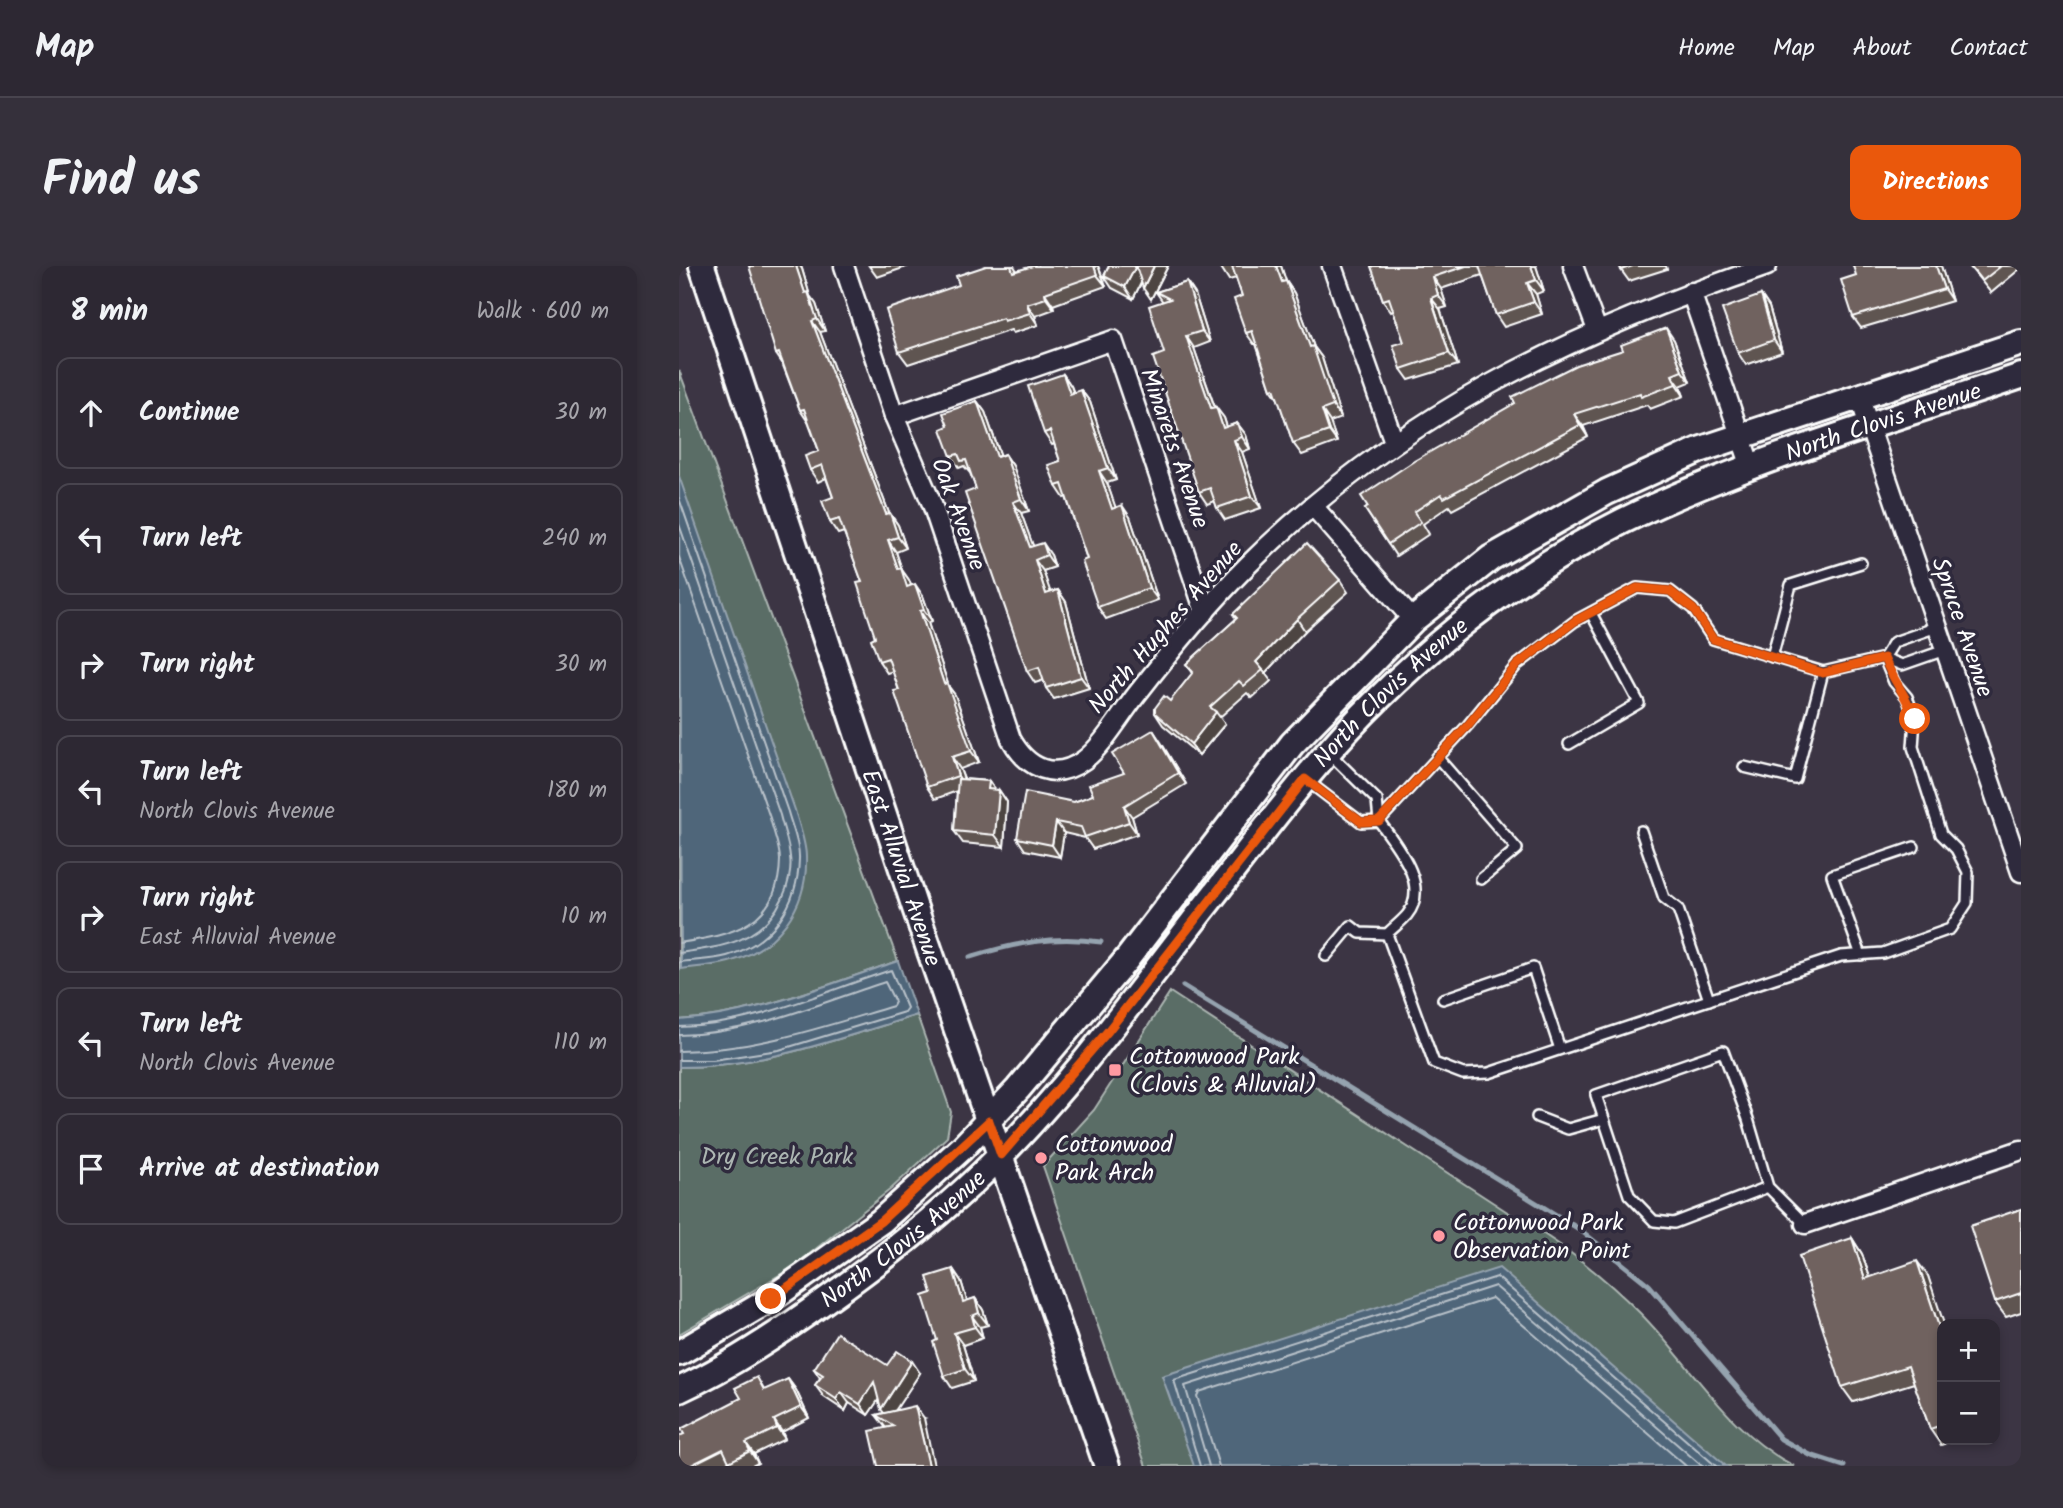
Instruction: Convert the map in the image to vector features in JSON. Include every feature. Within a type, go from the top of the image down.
[{"type":"main road","name":"East Alluvial Avenue","points":[[702,266],[1107,1466]]},
{"type":"main road","name":"North Clovis Avenue","points":[[679,1353],[771,1299],[881,1221],[989,1121],[1127,959],[1292,744],[1413,620],[1491,558],[1549,524],[1655,470],[1740,435],[2021,342]]},
{"type":"main road","name":"North Clovis Avenue","points":[[679,1390],[788,1328],[900,1248],[1001,1155],[1108,1031],[1328,752],[1407,672],[1467,620],[1514,585],[1621,523],[1751,467],[2021,376]]},
{"type":"main road","points":[[1305,779],[1302,768],[1308,748],[1387,664],[1413,620]]},
{"type":"street","name":"Oak Avenue","points":[[844,266],[894,416],[932,504],[1011,739],[1027,762],[1039,770]]},
{"type":"street","points":[[1332,266],[1394,442]]},
{"type":"street","points":[[1573,266],[1597,330]]},
{"type":"street","name":"North Hughes Avenue","points":[[1039,770],[1054,772],[1085,759],[1205,612],[1248,566],[1313,506],[1394,442],[1526,363],[1597,330],[1691,292],[1766,266]]},
{"type":"street","points":[[1691,292],[1751,467]]},
{"type":"street","name":"Minarets Avenue","points":[[894,416],[1113,340],[1205,612]]},
{"type":"street","name":"Spruce Avenue","points":[[1859,396],[2021,873]]},
{"type":"street","points":[[1313,506],[1413,620]]},
{"type":"street","points":[[1805,1224],[2021,1150]]},
{"type":"lane","points":[[1772,657],[1791,585],[1861,562]]},
{"type":"lane","points":[[1305,779],[1361,822],[1379,821],[1517,665],[1591,613],[1637,588],[1670,591],[1693,609],[1713,639],[1823,673],[1884,658],[1902,665],[1944,650]]},
{"type":"lane","points":[[1569,744],[1639,703],[1591,613]]},
{"type":"lane","points":[[1884,658],[1894,642],[1937,627]]},
{"type":"lane","points":[[1387,934],[1434,1063],[1463,1074],[1489,1073],[1841,956],[1883,953],[1950,929],[1967,903],[1968,872],[1956,849],[1941,834],[1913,747],[1915,719],[1907,697],[1894,682],[1884,658]]},
{"type":"lane","points":[[1744,767],[1795,779],[1823,673]]},
{"type":"lane","points":[[1325,956],[1350,926],[1360,933],[1387,934],[1409,913],[1415,886],[1407,860],[1379,821],[1377,800],[1328,752]]},
{"type":"lane","points":[[1437,757],[1517,849],[1481,879]]},
{"type":"lane","points":[[1641,831],[1664,898],[1678,909],[1709,1000]]},
{"type":"lane","points":[[1861,955],[1832,875],[1914,847]]},
{"type":"lane","points":[[1443,999],[1533,968],[1560,1049]]},
{"type":"lane","points":[[1767,1187],[1674,1223],[1654,1221],[1629,1195],[1596,1095],[1723,1051],[1748,1119],[1767,1187],[1805,1224]]},
{"type":"lane","points":[[1537,1117],[1568,1129],[1604,1119]]},
{"type":"green space","points":[[679,370],[898,961],[763,1005],[679,1020]]},
{"type":"green space","points":[[1170,992],[1577,1258],[1640,1313],[1711,1396],[1749,1435],[1794,1466],[1146,1466],[1043,1166],[1094,1110]]},
{"type":"green space","name":"Dry Creek Park","points":[[917,1015],[951,1112],[947,1137],[891,1189],[793,1267],[679,1334],[679,1067],[710,1066],[770,1057]]},
{"type":"water","points":[[679,476],[795,810],[804,839],[806,857],[802,893],[795,909],[775,936],[762,947],[729,962],[681,969]]},
{"type":"water","points":[[898,961],[917,1015],[770,1057],[710,1066],[679,1067],[679,1020],[763,1005]]},
{"type":"water","points":[[1499,1268],[1726,1466],[1194,1466],[1162,1376]]},
{"type":"building","points":[[749,266],[796,266],[805,293],[808,292],[817,319],[812,321],[886,514],[890,513],[898,537],[888,540],[898,569],[901,568],[907,587],[915,584],[924,610],[920,611],[944,684],[947,683],[971,751],[952,757],[958,776],[927,787],[894,691],[899,690],[888,658],[879,661],[871,639],[875,637],[857,583],[862,582],[839,519],[830,522],[822,501],[833,497],[822,465],[810,470],[805,456],[819,451],[804,409],[800,410],[779,353],[776,354]]},
{"type":"building","points":[[986,266],[1011,266],[1013,272],[1033,266],[1094,266],[1097,275],[1045,293],[1046,298],[1027,304],[1030,313],[1004,321],[1003,318],[899,352],[886,310],[959,285],[956,276]]},
{"type":"building","points":[[1109,266],[1136,266],[1125,287],[1104,276]]},
{"type":"building","points":[[1136,266],[1154,266],[1143,288]]},
{"type":"building","points":[[1232,266],[1276,266],[1282,282],[1286,281],[1310,347],[1313,346],[1333,406],[1322,410],[1329,431],[1293,443],[1252,331],[1246,333],[1234,299],[1242,296]]},
{"type":"building","points":[[1371,266],[1466,266],[1433,277],[1438,295],[1431,298],[1449,353],[1401,369],[1393,345],[1404,342],[1389,298],[1383,300]]},
{"type":"building","points":[[1479,266],[1531,266],[1536,280],[1527,283],[1534,302],[1496,315]]},
{"type":"building","points":[[1853,266],[1936,266],[1944,289],[1853,317],[1841,280],[1856,275]]},
{"type":"building","points":[[1970,266],[2001,266],[1982,281]]},
{"type":"building","points":[[1187,282],[1202,331],[1186,336],[1211,408],[1216,407],[1223,428],[1237,423],[1242,437],[1234,440],[1252,496],[1217,508],[1210,488],[1199,492],[1153,357],[1164,353],[1149,306],[1170,299],[1156,292]]},
{"type":"building","points":[[1761,295],[1774,340],[1738,353],[1722,309]]},
{"type":"building","points":[[1666,328],[1682,371],[1672,375],[1676,384],[1641,397],[1640,393],[1574,414],[1580,425],[1444,498],[1441,494],[1414,512],[1421,522],[1388,544],[1365,509],[1368,507],[1361,496],[1414,461],[1515,403],[1512,397],[1576,365],[1623,350],[1621,345]]},
{"type":"building","points":[[1063,374],[1070,394],[1081,390],[1108,468],[1099,471],[1112,509],[1122,505],[1149,588],[1098,607],[1082,561],[1087,559],[1062,484],[1056,486],[1048,465],[1060,461],[1050,431],[1044,433],[1028,386]]},
{"type":"building","points":[[977,401],[997,457],[1005,454],[1021,499],[1013,502],[1030,547],[1043,543],[1047,555],[1035,560],[1046,594],[1058,590],[1081,677],[1046,688],[1039,667],[1027,671],[965,493],[976,489],[966,460],[961,461],[958,454],[951,456],[941,429],[948,426],[943,413]]},
{"type":"building","points":[[1307,543],[1340,580],[1297,619],[1256,662],[1263,670],[1244,686],[1239,681],[1210,707],[1216,712],[1191,744],[1155,713],[1155,708],[1164,696],[1170,701],[1193,672],[1186,664],[1237,618],[1233,614]]},
{"type":"building","points":[[1153,730],[1178,773],[1124,806],[1129,822],[1085,837],[1081,827],[1056,822],[1052,845],[1017,838],[1025,792],[1074,802],[1093,795],[1089,785],[1124,773],[1112,754]]},
{"type":"building","points":[[958,779],[989,781],[988,789],[999,790],[995,835],[954,831]]},
{"type":"building","points":[[2021,1209],[2021,1293],[1995,1302],[1970,1226]]},
{"type":"building","points":[[1852,1238],[1865,1279],[1917,1261],[1937,1321],[1937,1427],[1930,1429],[1908,1366],[1842,1387],[1799,1256]]},
{"type":"building","points":[[953,1269],[963,1302],[975,1298],[979,1313],[972,1316],[975,1327],[954,1333],[965,1369],[944,1376],[933,1342],[937,1340],[923,1296],[932,1293],[927,1277]]},
{"type":"building","points":[[837,1333],[887,1365],[897,1351],[912,1361],[881,1409],[874,1382],[860,1404],[841,1392],[836,1399],[815,1385],[823,1375],[814,1369]]},
{"type":"building","points":[[757,1377],[764,1390],[788,1379],[801,1407],[774,1420],[777,1428],[746,1443],[750,1451],[729,1462],[723,1449],[692,1466],[679,1466],[679,1436],[684,1434],[681,1429],[741,1398],[735,1388]]},
{"type":"building","points":[[915,1406],[929,1466],[878,1466],[870,1431],[894,1426],[876,1415]]},
{"type":"waterway","points":[[970,957],[1051,940],[1101,942]]},
{"type":"waterway","points":[[1183,986],[1579,1229],[1649,1285],[1781,1439],[1810,1455],[1844,1466]]},
{"type":"place","name":"Cottonwood Park (Clovis & Alluvial)","points":[[1115,1070]]},
{"type":"place","name":"Cottonwood Park Arch","points":[[1041,1158]]},
{"type":"place","name":"Cottonwood Park Observation Point","points":[[1439,1236]]},
{"type":"route","points":[[771,1299],[881,1221],[989,1121],[1001,1155],[1028,1128],[1108,1031],[1305,779],[1361,822],[1379,821],[1468,725],[1517,665],[1575,621],[1637,588],[1650,587],[1670,591],[1693,609],[1713,639],[1823,673],[1884,658],[1894,682],[1907,697],[1915,719]]}]
